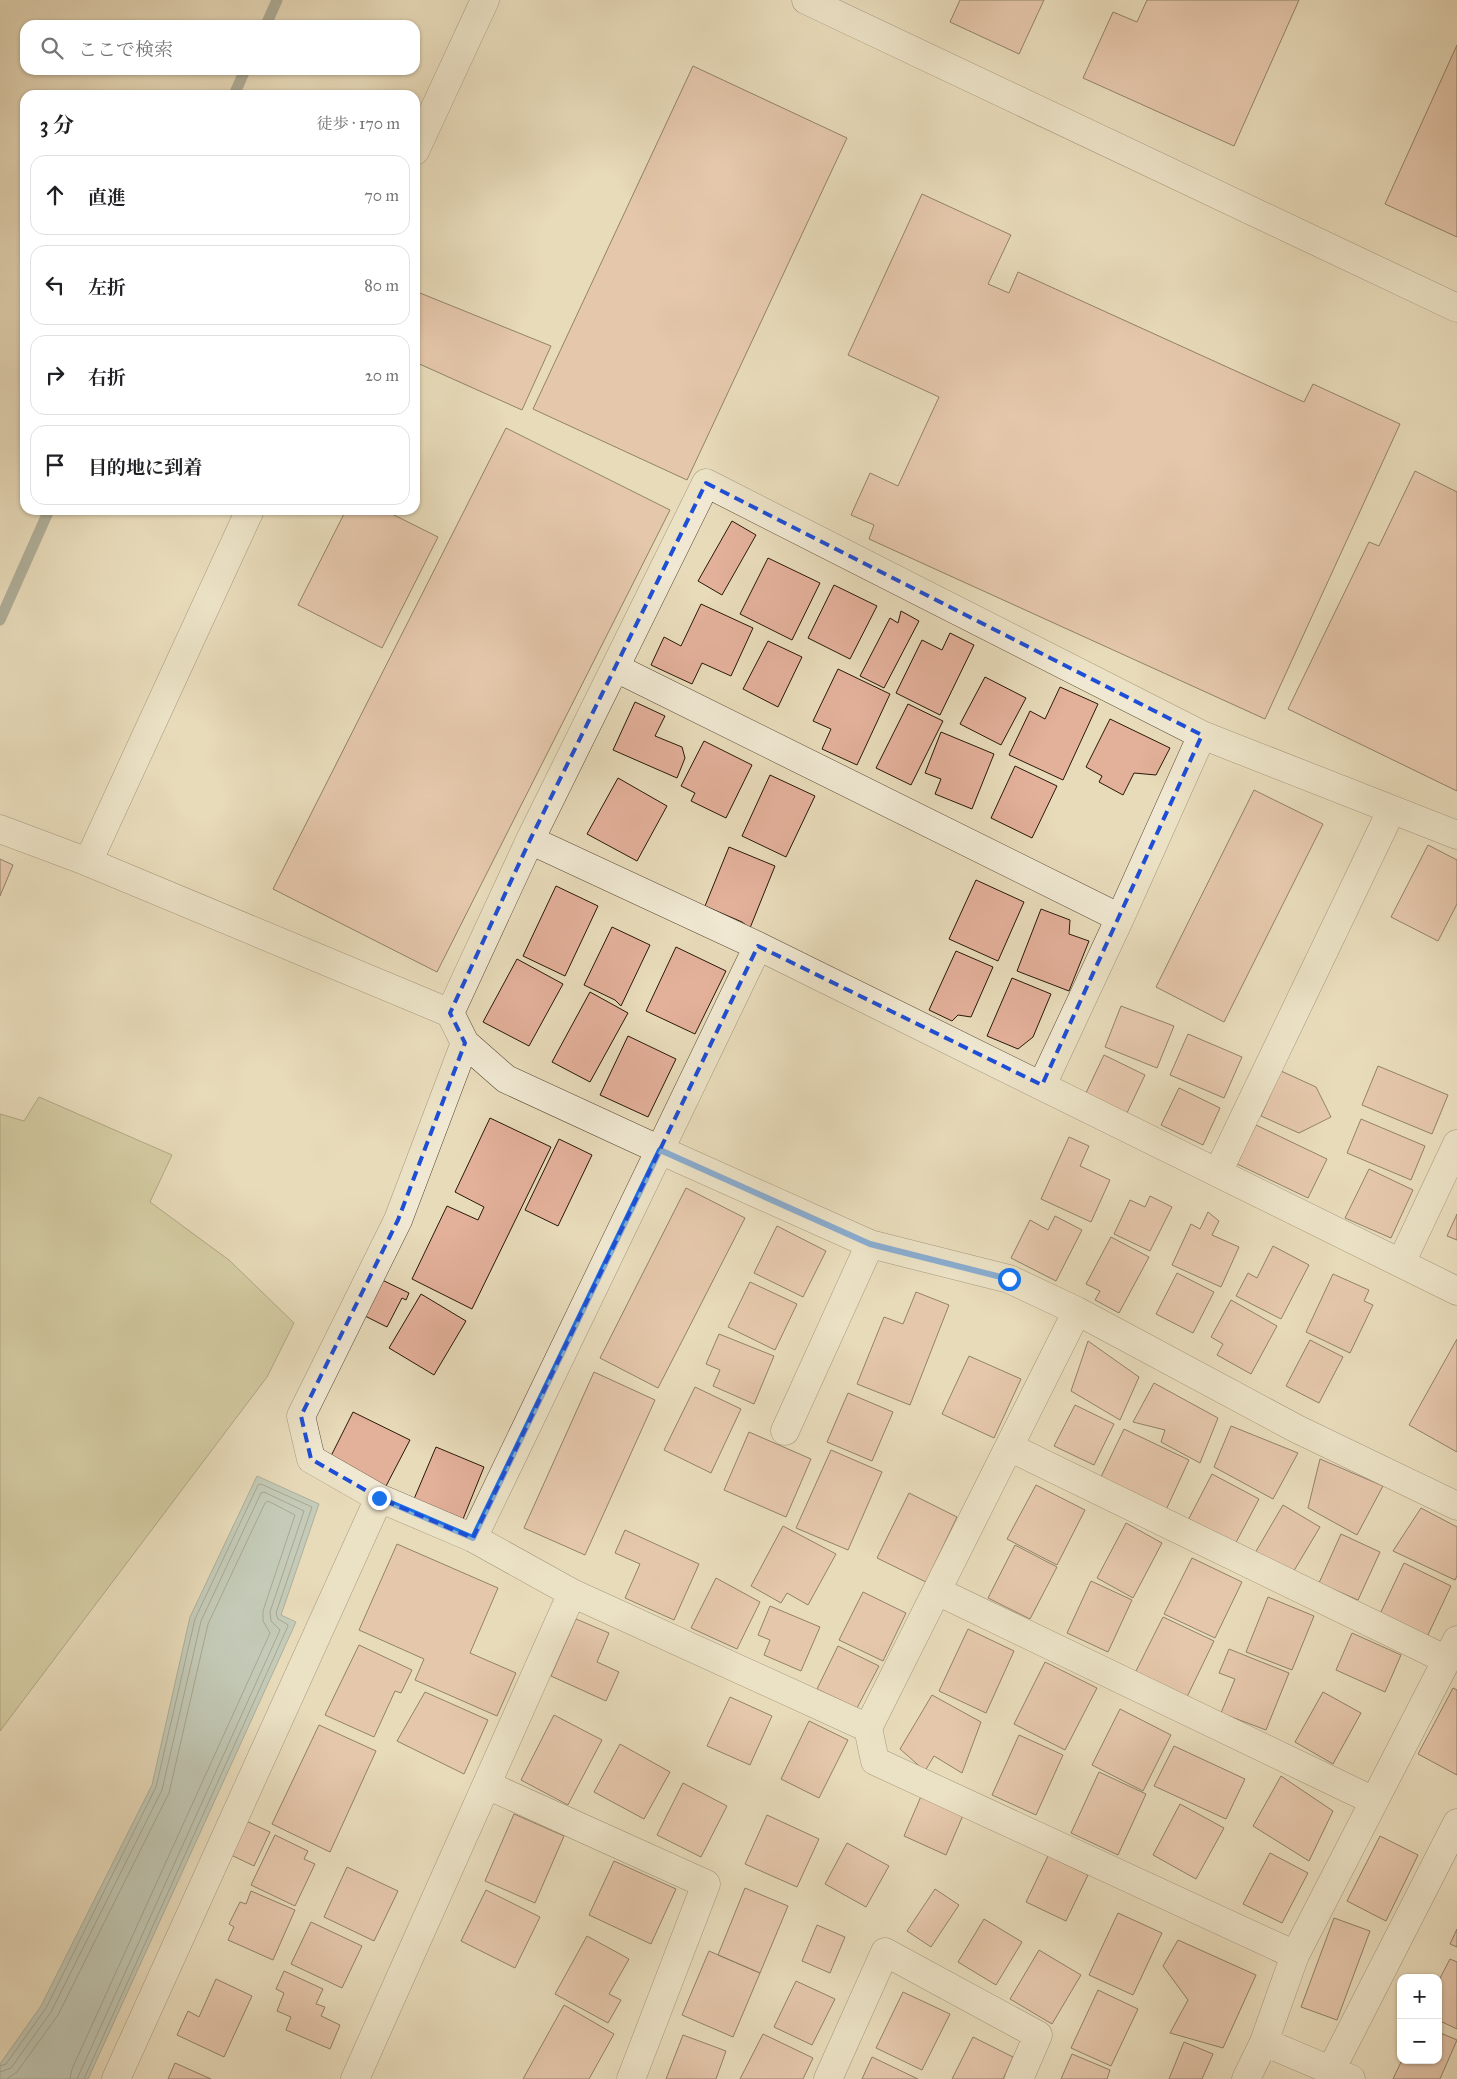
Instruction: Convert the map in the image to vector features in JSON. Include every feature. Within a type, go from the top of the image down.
[{"type":"street","points":[[420,140],[485,0]]},
{"type":"street","points":[[806,0],[1457,308]]},
{"type":"street","points":[[450,1013],[530,840],[706,484],[1202,735],[1457,835]]},
{"type":"street","points":[[88,862],[248,515]]},
{"type":"street","points":[[616,668],[1120,918]]},
{"type":"street","points":[[1042,1085],[1120,918],[1202,735]]},
{"type":"street","points":[[1218,1172],[1391,810]]},
{"type":"street","points":[[0,829],[88,862],[450,1013],[465,1043],[506,1079],[870,1244],[1009,1279],[1077,1311],[1297,1429],[1457,1506]]},
{"type":"street","points":[[530,840],[758,946],[1457,1291]]},
{"type":"street","points":[[473,1538],[758,946]]},
{"type":"street","points":[[465,1043],[398,1220],[301,1416],[311,1459],[379,1498],[473,1538],[572,1592],[868,1728]]},
{"type":"street","points":[[1401,1263],[1457,1144]]},
{"type":"street","points":[[785,1431],[870,1244]]},
{"type":"street","points":[[1077,1311],[868,1728],[875,1761],[1295,1955]]},
{"type":"street","points":[[1010,1447],[1452,1650],[1295,1955],[1264,2042],[1246,2079]]},
{"type":"street","points":[[116,2079],[379,1498]]},
{"type":"street","points":[[937,1591],[1374,1801]]},
{"type":"street","points":[[355,2079],[572,1592]]},
{"type":"street","points":[[487,1784],[706,1884],[631,2079]]},
{"type":"street","points":[[1264,2042],[1341,2074],[1457,1823]]},
{"type":"street","points":[[828,2079],[885,1952],[1038,2036],[1019,2079]]},
{"type":"highlighted area","points":[[706,483],[1202,735],[1042,1085],[758,946],[473,1538],[379,1498],[311,1459],[301,1416],[398,1220],[465,1043],[450,1013],[530,840]]},
{"type":"shaded area","points":[[39,1097],[172,1155],[150,1202],[229,1260],[294,1323],[267,1377],[0,1731],[0,1114],[24,1121]]},
{"type":"water","points":[[257,1476],[319,1504],[281,1615],[296,1622],[88,2079],[0,2079],[0,2064],[41,2006],[152,1785],[190,1617]]},
{"type":"building","points":[[960,0],[1044,0],[1019,54],[950,22]]},
{"type":"building","points":[[1147,0],[1299,0],[1234,146],[1083,78],[1113,12],[1137,22]]},
{"type":"building","points":[[1457,45],[1457,237],[1385,204]]},
{"type":"building","points":[[693,66],[847,138],[687,480],[533,409]]},
{"type":"building","points":[[922,194],[1011,235],[988,284],[1009,293],[1018,272],[1304,402],[1313,384],[1400,424],[1265,719],[869,539],[874,525],[851,515],[870,473],[898,486],[939,397],[848,355]]},
{"type":"building","points":[[420,293],[551,346],[522,410],[420,364]]},
{"type":"building","points":[[506,428],[670,510],[437,972],[273,889]]},
{"type":"building","points":[[1415,471],[1457,492],[1457,791],[1288,709],[1369,542],[1379,546]]},
{"type":"building","points":[[343,515],[394,515],[438,537],[382,648],[298,605]]},
{"type":"building","points":[[732,521],[756,535],[722,595],[698,581]]},
{"type":"building","points":[[768,558],[820,583],[792,640],[740,614]]},
{"type":"building","points":[[834,585],[877,606],[850,659],[808,638]]},
{"type":"building","points":[[701,604],[753,628],[731,676],[702,663],[692,684],[651,665],[664,637],[681,646]]},
{"type":"building","points":[[901,611],[919,621],[884,688],[860,676],[890,618],[898,623]]},
{"type":"building","points":[[950,633],[974,645],[940,715],[896,693],[922,640],[942,650]]},
{"type":"building","points":[[768,641],[802,657],[778,707],[743,689]]},
{"type":"building","points":[[838,669],[890,694],[857,765],[822,749],[831,729],[813,721]]},
{"type":"building","points":[[985,677],[1026,698],[1001,745],[960,724]]},
{"type":"building","points":[[1060,687],[1098,704],[1063,780],[1009,755],[1030,711],[1045,719]]},
{"type":"building","points":[[635,702],[665,716],[655,736],[682,747],[685,758],[677,778],[613,750]]},
{"type":"building","points":[[908,704],[943,721],[911,785],[876,768]]},
{"type":"building","points":[[1110,719],[1170,748],[1156,775],[1134,773],[1123,795],[1099,782],[1102,776],[1086,767]]},
{"type":"building","points":[[941,732],[994,754],[972,809],[935,794],[941,779],[925,773]]},
{"type":"building","points":[[704,741],[752,765],[726,818],[691,801],[695,793],[681,786]]},
{"type":"building","points":[[1015,766],[1057,786],[1032,838],[991,818]]},
{"type":"building","points":[[770,775],[815,796],[786,857],[742,836]]},
{"type":"building","points":[[618,778],[667,806],[637,861],[587,834]]},
{"type":"building","points":[[1254,790],[1323,824],[1224,1022],[1156,987]]},
{"type":"building","points":[[1428,845],[1457,860],[1457,904],[1438,941],[1391,917]]},
{"type":"building","points":[[729,847],[775,866],[750,928],[742,922],[705,906]]},
{"type":"building","points":[[0,859],[13,865],[0,896]]},
{"type":"building","points":[[976,880],[1024,902],[998,961],[949,939]]},
{"type":"building","points":[[556,886],[598,906],[565,976],[523,956]]},
{"type":"building","points":[[1041,909],[1070,920],[1069,934],[1089,941],[1069,991],[1017,971]]},
{"type":"building","points":[[612,927],[650,945],[621,1006],[615,1000],[584,985]]},
{"type":"building","points":[[676,947],[726,971],[695,1034],[646,1011]]},
{"type":"building","points":[[956,951],[993,967],[971,1017],[958,1015],[952,1021],[929,1010]]},
{"type":"building","points":[[517,959],[563,984],[529,1046],[483,1022]]},
{"type":"building","points":[[1012,978],[1051,994],[1033,1037],[1018,1049],[987,1036]]},
{"type":"building","points":[[590,992],[628,1013],[590,1082],[552,1062]]},
{"type":"building","points":[[1121,1006],[1174,1026],[1157,1068],[1105,1047]]},
{"type":"building","points":[[1188,1034],[1242,1057],[1224,1098],[1170,1075]]},
{"type":"building","points":[[628,1036],[676,1059],[648,1117],[600,1095]]},
{"type":"building","points":[[1104,1055],[1145,1075],[1126,1115],[1085,1095]]},
{"type":"building","points":[[1378,1066],[1448,1095],[1432,1134],[1362,1105]]},
{"type":"building","points":[[1281,1071],[1316,1087],[1331,1117],[1299,1133],[1261,1116]]},
{"type":"building","points":[[1179,1088],[1220,1108],[1203,1145],[1161,1125]]},
{"type":"building","points":[[490,1118],[551,1147],[472,1309],[412,1279],[447,1206],[478,1220],[484,1207],[455,1192]]},
{"type":"building","points":[[1361,1119],[1425,1146],[1411,1180],[1347,1153]]},
{"type":"building","points":[[1256,1125],[1327,1159],[1308,1198],[1237,1164]]},
{"type":"building","points":[[1069,1137],[1089,1146],[1080,1166],[1110,1180],[1091,1222],[1041,1199]]},
{"type":"building","points":[[559,1139],[592,1155],[558,1226],[525,1210]]},
{"type":"building","points":[[1369,1169],[1413,1190],[1391,1238],[1345,1218]]},
{"type":"building","points":[[686,1188],[745,1218],[658,1388],[600,1358]]},
{"type":"building","points":[[1150,1196],[1172,1207],[1150,1251],[1114,1234],[1130,1200],[1145,1207]]},
{"type":"building","points":[[1208,1212],[1219,1221],[1212,1235],[1239,1247],[1221,1287],[1172,1265],[1191,1224],[1200,1229]]},
{"type":"building","points":[[1457,1214],[1457,1240],[1447,1236]]},
{"type":"building","points":[[1055,1216],[1082,1230],[1056,1281],[1011,1258],[1030,1220],[1048,1230]]},
{"type":"building","points":[[777,1226],[826,1251],[803,1297],[754,1273]]},
{"type":"building","points":[[1111,1237],[1149,1257],[1119,1313],[1095,1300],[1100,1291],[1086,1284]]},
{"type":"building","points":[[1273,1246],[1309,1265],[1281,1319],[1236,1296],[1248,1273],[1257,1278]]},
{"type":"building","points":[[1177,1273],[1214,1292],[1193,1333],[1156,1314]]},
{"type":"building","points":[[1333,1274],[1369,1290],[1364,1301],[1373,1305],[1350,1353],[1306,1332]]},
{"type":"building","points":[[376,1277],[409,1293],[406,1300],[402,1298],[387,1327],[359,1313]]},
{"type":"building","points":[[750,1282],[797,1304],[775,1350],[728,1327]]},
{"type":"building","points":[[916,1292],[949,1305],[910,1405],[857,1384],[884,1317],[903,1324]]},
{"type":"building","points":[[421,1294],[466,1321],[434,1375],[389,1348]]},
{"type":"building","points":[[1231,1300],[1277,1326],[1251,1374],[1217,1355],[1223,1344],[1211,1337]]},
{"type":"building","points":[[719,1334],[774,1356],[754,1404],[713,1386],[720,1370],[706,1364]]},
{"type":"building","points":[[1457,1339],[1457,1452],[1409,1425]]},
{"type":"building","points":[[1310,1340],[1343,1357],[1319,1403],[1286,1386]]},
{"type":"building","points":[[1088,1341],[1139,1377],[1120,1420],[1071,1391]]},
{"type":"building","points":[[969,1356],[1021,1379],[994,1438],[942,1414]]},
{"type":"building","points":[[594,1372],[655,1400],[585,1555],[524,1528]]},
{"type":"building","points":[[1154,1383],[1218,1418],[1200,1463],[1161,1442],[1165,1430],[1133,1422]]},
{"type":"building","points":[[695,1387],[741,1409],[711,1473],[664,1450]]},
{"type":"building","points":[[848,1393],[893,1412],[872,1461],[827,1442]]},
{"type":"building","points":[[1075,1405],[1114,1424],[1094,1465],[1054,1446]]},
{"type":"building","points":[[353,1412],[410,1440],[385,1488],[329,1460]]},
{"type":"building","points":[[1231,1426],[1298,1453],[1273,1499],[1214,1467]]},
{"type":"building","points":[[1124,1429],[1189,1460],[1166,1510],[1100,1479]]},
{"type":"building","points":[[749,1432],[811,1459],[786,1517],[724,1490]]},
{"type":"building","points":[[436,1447],[484,1467],[463,1519],[414,1499]]},
{"type":"building","points":[[831,1450],[882,1472],[848,1550],[796,1528]]},
{"type":"building","points":[[1320,1459],[1383,1486],[1357,1535],[1308,1508]]},
{"type":"building","points":[[1212,1474],[1259,1499],[1232,1550],[1185,1526]]},
{"type":"building","points":[[1036,1485],[1085,1510],[1057,1565],[1007,1539]]},
{"type":"building","points":[[909,1493],[957,1517],[926,1582],[877,1558]]},
{"type":"building","points":[[1283,1505],[1320,1527],[1292,1574],[1255,1553]]},
{"type":"building","points":[[1421,1508],[1457,1527],[1457,1576],[1455,1580],[1393,1551]]},
{"type":"building","points":[[1126,1523],[1162,1543],[1133,1598],[1097,1578]]},
{"type":"building","points":[[783,1526],[836,1554],[808,1605],[787,1593],[781,1603],[751,1586]]},
{"type":"building","points":[[625,1530],[699,1564],[674,1620],[625,1598],[640,1564],[615,1553]]},
{"type":"building","points":[[1341,1534],[1380,1552],[1358,1600],[1319,1583]]},
{"type":"building","points":[[397,1544],[498,1588],[470,1653],[516,1673],[497,1716],[415,1680],[424,1659],[359,1630]]},
{"type":"building","points":[[1015,1545],[1057,1567],[1030,1619],[988,1598]]},
{"type":"building","points":[[1192,1558],[1242,1582],[1215,1638],[1164,1614]]},
{"type":"building","points":[[1404,1563],[1451,1586],[1427,1637],[1380,1614]]},
{"type":"building","points":[[716,1578],[760,1602],[737,1649],[691,1628]]},
{"type":"building","points":[[1091,1581],[1132,1600],[1108,1652],[1067,1633]]},
{"type":"building","points":[[863,1592],[906,1613],[883,1661],[839,1640]]},
{"type":"building","points":[[1268,1597],[1314,1616],[1292,1670],[1246,1652]]},
{"type":"building","points":[[770,1606],[820,1627],[801,1671],[764,1655],[770,1640],[758,1635]]},
{"type":"building","points":[[1163,1617],[1214,1641],[1186,1699],[1135,1673]]},
{"type":"building","points":[[576,1619],[609,1633],[597,1662],[619,1672],[606,1701],[551,1676]]},
{"type":"building","points":[[968,1629],[1014,1651],[986,1713],[939,1691]]},
{"type":"building","points":[[1352,1633],[1401,1655],[1385,1692],[1336,1670]]},
{"type":"building","points":[[359,1645],[412,1670],[401,1693],[395,1691],[374,1737],[325,1715]]},
{"type":"building","points":[[838,1646],[879,1666],[857,1708],[817,1689]]},
{"type":"building","points":[[1229,1649],[1289,1673],[1266,1730],[1221,1713],[1235,1679],[1219,1673]]},
{"type":"building","points":[[1045,1662],[1097,1688],[1065,1750],[1014,1724]]},
{"type":"building","points":[[1453,1688],[1457,1690],[1457,1775],[1418,1754]]},
{"type":"building","points":[[425,1692],[488,1720],[464,1774],[397,1741]]},
{"type":"building","points":[[1323,1692],[1361,1713],[1333,1764],[1295,1742]]},
{"type":"building","points":[[932,1695],[981,1722],[962,1773],[934,1756],[925,1771],[900,1749]]},
{"type":"building","points":[[730,1697],[772,1716],[750,1765],[707,1746]]},
{"type":"building","points":[[1120,1709],[1171,1735],[1143,1791],[1092,1765]]},
{"type":"building","points":[[554,1715],[602,1740],[568,1805],[521,1780]]},
{"type":"building","points":[[809,1721],[848,1740],[819,1798],[781,1779]]},
{"type":"building","points":[[319,1725],[376,1751],[330,1852],[272,1824]]},
{"type":"building","points":[[1019,1735],[1063,1755],[1036,1815],[992,1795]]},
{"type":"building","points":[[620,1744],[670,1772],[644,1819],[594,1792]]},
{"type":"building","points":[[1174,1746],[1245,1779],[1226,1819],[1154,1786]]},
{"type":"building","points":[[1099,1772],[1146,1794],[1118,1855],[1071,1833]]},
{"type":"building","points":[[1281,1776],[1333,1811],[1309,1861],[1253,1826]]},
{"type":"building","points":[[683,1783],[727,1806],[701,1857],[657,1835]]},
{"type":"building","points":[[922,1794],[964,1813],[946,1855],[904,1836]]},
{"type":"building","points":[[1180,1804],[1224,1828],[1196,1879],[1153,1855]]},
{"type":"building","points":[[514,1814],[564,1836],[535,1903],[485,1881]]},
{"type":"building","points":[[767,1815],[819,1839],[797,1887],[745,1864]]},
{"type":"building","points":[[244,1820],[270,1832],[254,1866],[229,1854]]},
{"type":"building","points":[[275,1835],[308,1851],[304,1859],[315,1864],[295,1906],[251,1885]]},
{"type":"building","points":[[1380,1836],[1418,1855],[1386,1921],[1347,1901]]},
{"type":"building","points":[[847,1843],[889,1866],[866,1907],[825,1884]]},
{"type":"building","points":[[1270,1853],[1308,1873],[1282,1923],[1243,1904]]},
{"type":"building","points":[[1048,1856],[1088,1875],[1066,1921],[1026,1902]]},
{"type":"building","points":[[614,1861],[676,1889],[651,1944],[589,1915]]},
{"type":"building","points":[[347,1867],[398,1891],[374,1941],[324,1917]]},
{"type":"building","points":[[745,1888],[788,1906],[760,1973],[718,1955]]},
{"type":"building","points":[[935,1889],[959,1905],[931,1947],[907,1931]]},
{"type":"building","points":[[486,1890],[540,1917],[515,1968],[461,1941]]},
{"type":"building","points":[[251,1891],[295,1910],[273,1960],[228,1940],[234,1927],[229,1924],[240,1902],[246,1904]]},
{"type":"building","points":[[1118,1913],[1162,1933],[1133,1995],[1089,1975]]},
{"type":"building","points":[[1334,1918],[1370,1931],[1337,2020],[1301,2007]]},
{"type":"building","points":[[984,1919],[1022,1942],[996,1985],[958,1962]]},
{"type":"building","points":[[311,1922],[362,1946],[342,1988],[291,1964]]},
{"type":"building","points":[[817,1925],[845,1937],[830,1973],[802,1961]]},
{"type":"building","points":[[1457,1929],[1457,1947],[1450,1944]]},
{"type":"building","points":[[587,1936],[629,1959],[609,1994],[621,2000],[608,2023],[555,1994]]},
{"type":"building","points":[[1178,1940],[1256,1975],[1223,2048],[1170,2033],[1188,2000],[1163,1966]]},
{"type":"building","points":[[1039,1950],[1081,1975],[1052,2024],[1010,1999]]},
{"type":"building","points":[[709,1951],[760,1973],[733,2037],[682,2015]]},
{"type":"building","points":[[1450,1959],[1457,1962],[1457,2029],[1442,2022],[1442,1974]]},
{"type":"building","points":[[284,1971],[323,1989],[316,2004],[325,2007],[321,2016],[340,2025],[330,2049],[286,2030],[291,2017],[277,2011],[284,1993],[276,1989]]},
{"type":"building","points":[[216,1979],[252,1996],[224,2057],[177,2035],[188,2011],[199,2017]]},
{"type":"building","points":[[796,1981],[835,1999],[812,2045],[774,2027]]},
{"type":"building","points":[[1098,1990],[1138,2009],[1111,2066],[1071,2048]]},
{"type":"building","points":[[903,1992],[950,2014],[922,2070],[876,2048]]},
{"type":"building","points":[[564,2005],[614,2034],[589,2079],[523,2079]]},
{"type":"building","points":[[763,2034],[813,2058],[803,2079],[740,2079]]},
{"type":"building","points":[[1442,2034],[1457,2040],[1440,2079],[1393,2079],[1400,2064],[1442,2064]]},
{"type":"building","points":[[683,2035],[726,2051],[716,2079],[666,2079]]},
{"type":"building","points":[[973,2037],[1013,2057],[1003,2079],[952,2079]]},
{"type":"building","points":[[1184,2042],[1213,2054],[1202,2079],[1169,2079]]},
{"type":"building","points":[[1072,2054],[1110,2070],[1107,2079],[1061,2079]]},
{"type":"building","points":[[872,2057],[918,2079],[862,2079]]},
{"type":"building","points":[[175,2063],[211,2079],[168,2079]]},
{"type":"waterway","points":[[268,20],[277,0]]},
{"type":"waterway","points":[[236,90],[243,75]]},
{"type":"waterway","points":[[0,620],[47,515]]},
{"type":"route","points":[[379,1498],[473,1538],[660,1150],[870,1244],[1009,1279]]}]
